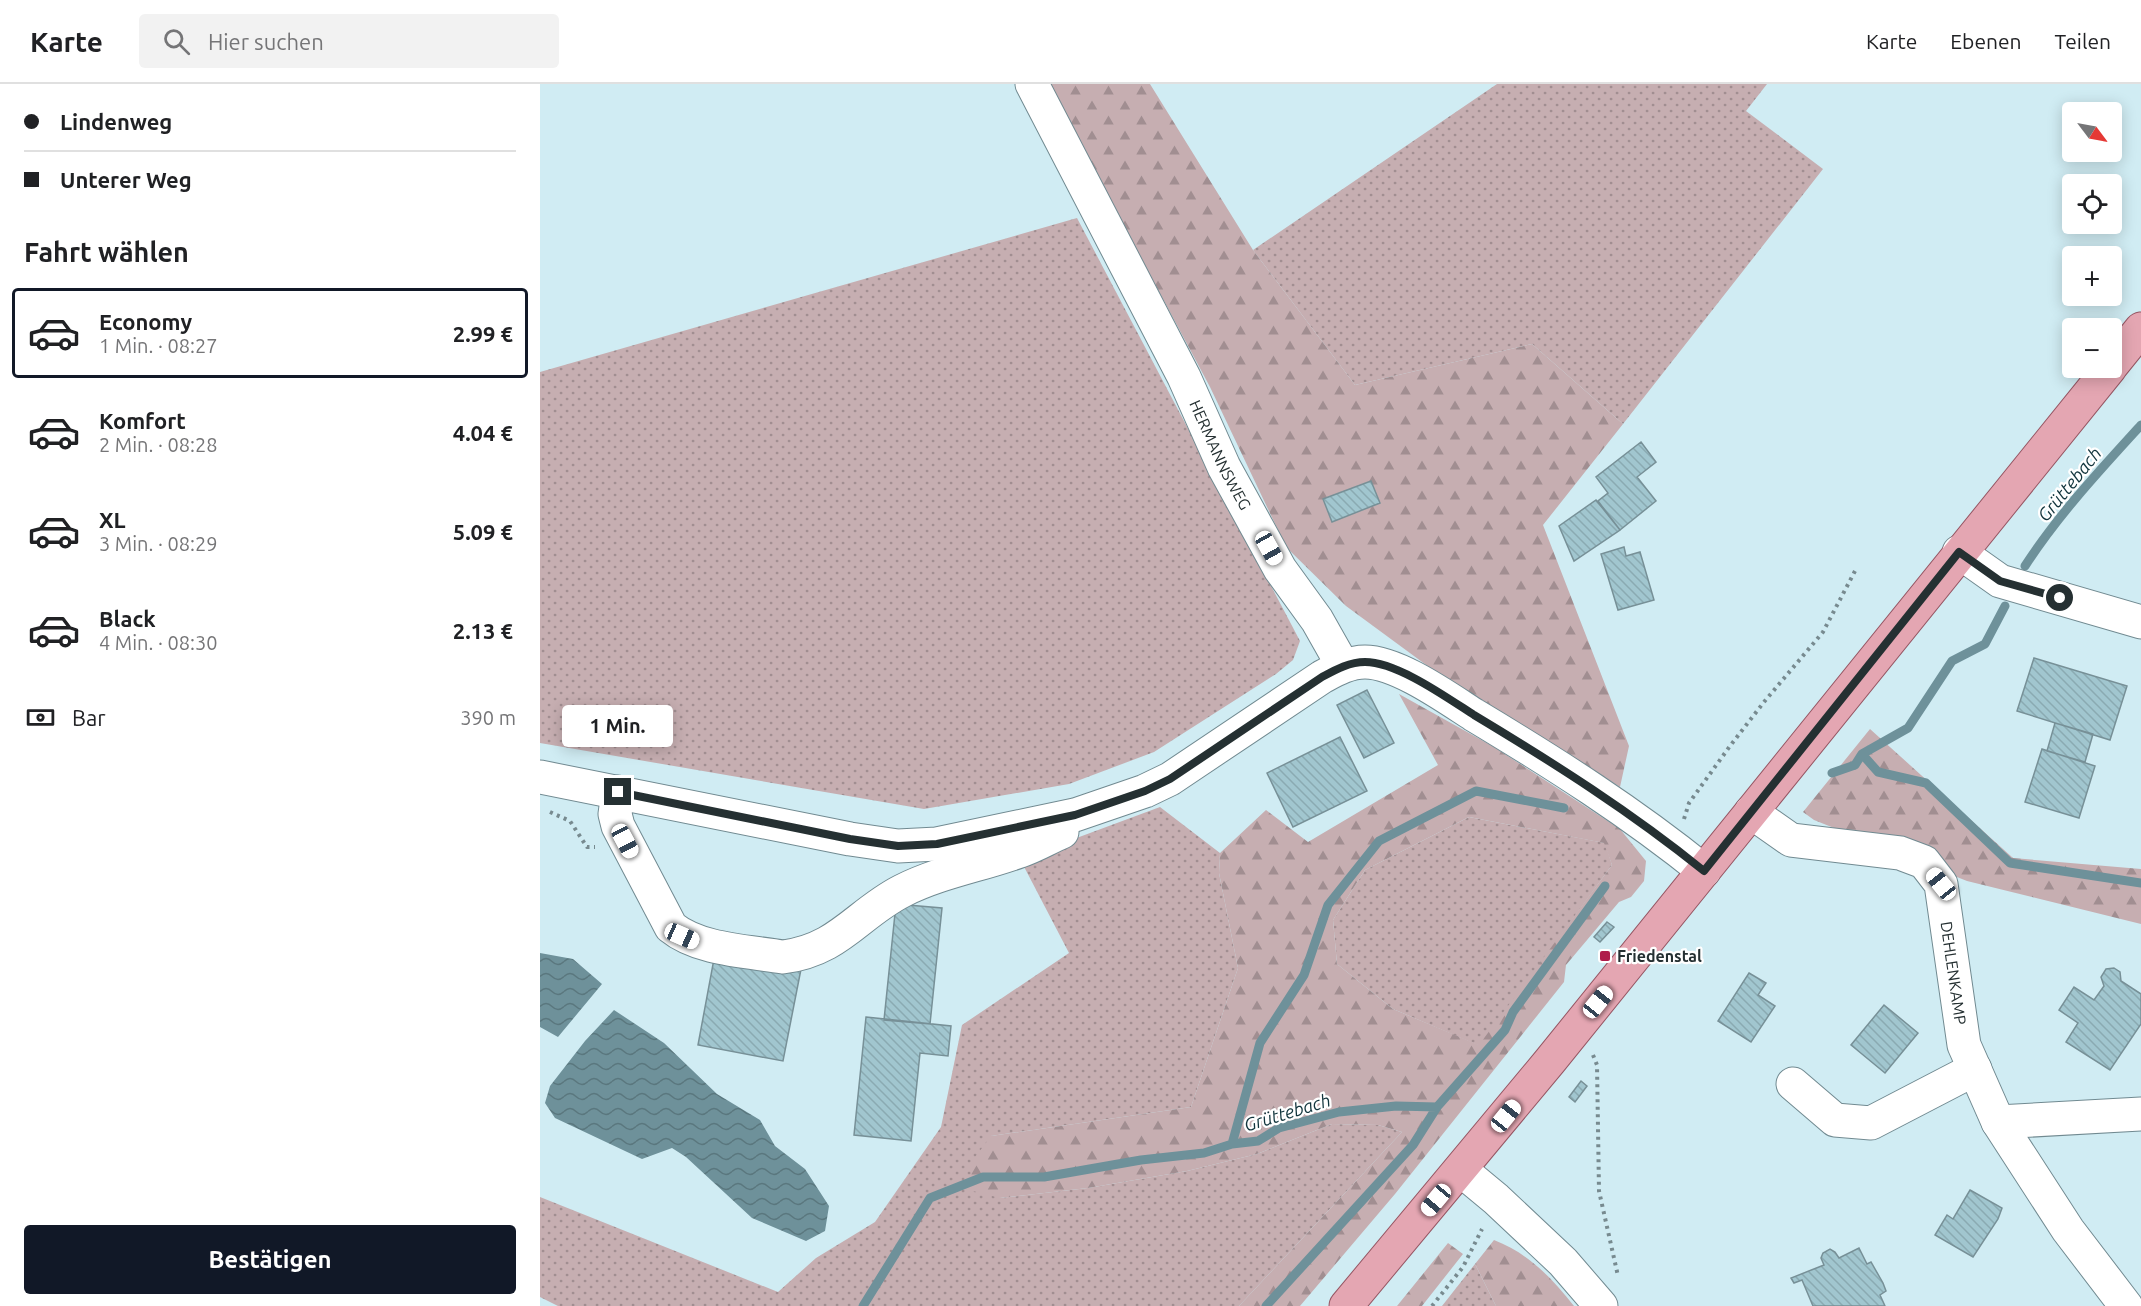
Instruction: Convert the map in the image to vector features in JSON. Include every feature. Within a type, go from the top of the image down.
[{"type":"main road","points":[[2122,352],[2141,329]]},
{"type":"main road","points":[[1346,1306],[1573,1033],[2101,378]]},
{"type":"street","name":"HERMANNSWEG","points":[[1032,84],[1184,377],[1224,467],[1280,568],[1317,620],[1343,666]]},
{"type":"street","points":[[1959,552],[2000,581],[2141,622]]},
{"type":"street","points":[[540,777],[850,839],[898,846],[937,844],[1075,815],[1145,791],[1170,779],[1322,677],[1343,666],[1365,662],[1391,667],[1432,689],[1567,771],[1640,821],[1704,871]]},
{"type":"street","points":[[618,792],[615,814],[618,826],[671,927],[682,936],[697,942],[783,957],[823,946],[902,891],[946,874],[1021,851],[1070,829],[1075,815]]},
{"type":"street","name":"DEHLENKAMP","points":[[1751,812],[1791,840],[1900,853],[1924,862],[1941,884],[1964,1045],[1998,1122],[2068,1230],[2126,1306]]},
{"type":"street","points":[[1793,1084],[1835,1120],[1870,1123],[1975,1069]]},
{"type":"street","points":[[1998,1122],[2141,1114]]},
{"type":"street","points":[[1461,1170],[1496,1199],[1563,1262],[1610,1294]]},
{"type":"path","points":[[1676,848],[1689,803],[1764,702],[1823,632],[1855,571]]},
{"type":"path","points":[[546,810],[570,821],[587,847],[604,848],[623,837]]},
{"type":"path","points":[[1573,1033],[1591,1051],[1597,1065],[1599,1191],[1610,1294]]},
{"type":"path","points":[[1432,1306],[1463,1267],[1496,1199]]},
{"type":"green space","points":[[1048,84],[1150,84],[1253,250],[1355,385],[1532,344],[1623,424],[1543,525],[1629,746],[1620,787],[1433,670],[1346,606],[1286,547],[1210,387]]},
{"type":"green space","points":[[1497,84],[1767,84],[1746,111],[1823,169],[1623,424],[1532,344],[1355,385],[1253,250]]},
{"type":"green space","points":[[1077,218],[1300,641],[1293,660],[1276,674],[1154,752],[1069,784],[924,809],[540,743],[540,372]]},
{"type":"green space","points":[[1399,694],[1494,747],[1620,829],[1646,861],[1644,881],[1631,897],[1619,902],[1566,965],[1564,982],[1395,1194],[1300,1306],[1239,1306],[1402,1132],[1378,1125],[1332,1124],[1257,1154],[1187,1171],[1088,1188],[1000,1198],[973,1191],[970,1164],[991,1136],[1191,1107],[1238,968],[1219,873],[1220,853],[1266,810],[1308,842],[1438,765]],"holes":[[[1469,817],[1604,843],[1612,865],[1479,1045],[1393,1009],[1337,964],[1333,920],[1365,870]]]},
{"type":"green space","points":[[1870,729],[2013,858],[2141,869],[2141,924],[1967,881],[1814,820],[1803,812]]},
{"type":"green space","points":[[1160,807],[1220,853],[1219,873],[1238,968],[1191,1107],[991,1136],[1000,1198],[1088,1188],[1187,1171],[1257,1154],[1332,1124],[1378,1125],[1402,1132],[1239,1306],[558,1306],[540,1297],[540,1197],[778,1292],[816,1258],[875,1222],[941,1127],[962,1025],[1069,953],[1020,859]]},
{"type":"green space","points":[[1469,817],[1605,843],[1612,865],[1480,1046],[1393,1009],[1337,964],[1333,920],[1365,870]]},
{"type":"green space","points":[[1494,1240],[1518,1252],[1538,1267],[1574,1306],[1496,1306],[1475,1264]]},
{"type":"green space","points":[[1448,1243],[1463,1254],[1422,1306],[1397,1306]]},
{"type":"green space","points":[[1475,1264],[1496,1306],[1442,1306]]},
{"type":"water","points":[[540,953],[573,959],[602,984],[558,1037],[540,1027]]},
{"type":"water","points":[[614,1010],[664,1043],[717,1094],[760,1120],[775,1146],[805,1169],[829,1206],[825,1231],[806,1241],[752,1218],[686,1157],[672,1148],[642,1159],[555,1118],[545,1103],[550,1086],[585,1041]]},
{"type":"building","points":[[1641,442],[1656,462],[1637,477],[1656,501],[1620,530],[1598,501],[1608,493],[1596,477]]},
{"type":"building","points":[[1371,481],[1380,503],[1332,522],[1323,499]]},
{"type":"building","points":[[1596,500],[1620,530],[1574,561],[1559,526]]},
{"type":"building","points":[[1624,547],[1626,556],[1640,552],[1654,600],[1618,610],[1601,554]]},
{"type":"building","points":[[2034,658],[2127,686],[2110,740],[2017,711]]},
{"type":"building","points":[[1367,690],[1394,743],[1364,758],[1337,705]]},
{"type":"building","points":[[2055,723],[2093,734],[2085,762],[2047,751]]},
{"type":"building","points":[[1340,737],[1367,791],[1293,827],[1267,773]]},
{"type":"building","points":[[2042,749],[2095,766],[2079,818],[2025,802]]},
{"type":"building","points":[[896,904],[942,908],[930,1024],[884,1020]]},
{"type":"building","points":[[1607,922],[1614,927],[1600,942],[1594,937]]},
{"type":"building","points":[[716,948],[802,964],[783,1061],[698,1045]]},
{"type":"building","points":[[2114,968],[2120,972],[2121,981],[2141,994],[2141,1024],[2110,1070],[2066,1042],[2078,1023],[2059,1010],[2074,987],[2094,1000],[2104,986],[2101,977],[2106,969]]},
{"type":"building","points":[[1749,973],[1766,983],[1758,995],[1775,1006],[1751,1042],[1718,1021]]},
{"type":"building","points":[[1884,1005],[1918,1033],[1885,1073],[1851,1045]]},
{"type":"building","points":[[866,1017],[951,1026],[948,1056],[920,1053],[911,1141],[854,1135]]},
{"type":"building","points":[[1581,1081],[1587,1086],[1575,1102],[1569,1097]]},
{"type":"building","points":[[1970,1190],[2002,1208],[1998,1219],[1973,1257],[1935,1235],[1947,1215],[1953,1219]]},
{"type":"building","points":[[1859,1248],[1867,1264],[1871,1262],[1883,1283],[1886,1291],[1880,1295],[1885,1306],[1813,1306],[1802,1280],[1794,1283],[1791,1278],[1824,1265],[1821,1258],[1823,1253],[1830,1249],[1839,1258]]},
{"type":"waterway","name":"Grüttebach","points":[[2025,566],[2065,511],[2141,425]]},
{"type":"waterway","name":"Grüttebach","points":[[1832,773],[1855,765],[1862,754],[1908,728],[1952,661],[1985,644],[2005,606]]},
{"type":"waterway","points":[[1862,754],[1878,772],[1926,783],[2010,863],[2141,883]]},
{"type":"waterway","points":[[1232,1144],[1260,1043],[1304,975],[1328,905],[1379,841],[1476,791],[1564,808]]},
{"type":"waterway","name":"Grüttebach","points":[[863,1306],[930,1198],[983,1177],[1044,1177],[1141,1160],[1204,1153],[1232,1144],[1258,1141],[1279,1128],[1339,1112],[1396,1106],[1437,1107],[1505,1030],[1513,1012],[1605,886]]},
{"type":"waterway","points":[[1266,1306],[1413,1145],[1437,1107]]},
{"type":"place","name":"Friedenstal","points":[[1605,956]]},
{"type":"route","points":[[618,792],[850,839],[898,846],[937,844],[1075,815],[1145,791],[1170,779],[1322,677],[1343,666],[1365,662],[1391,667],[1432,689],[1567,771],[1640,821],[1704,871],[1959,552],[2000,581],[2060,598]]}]
